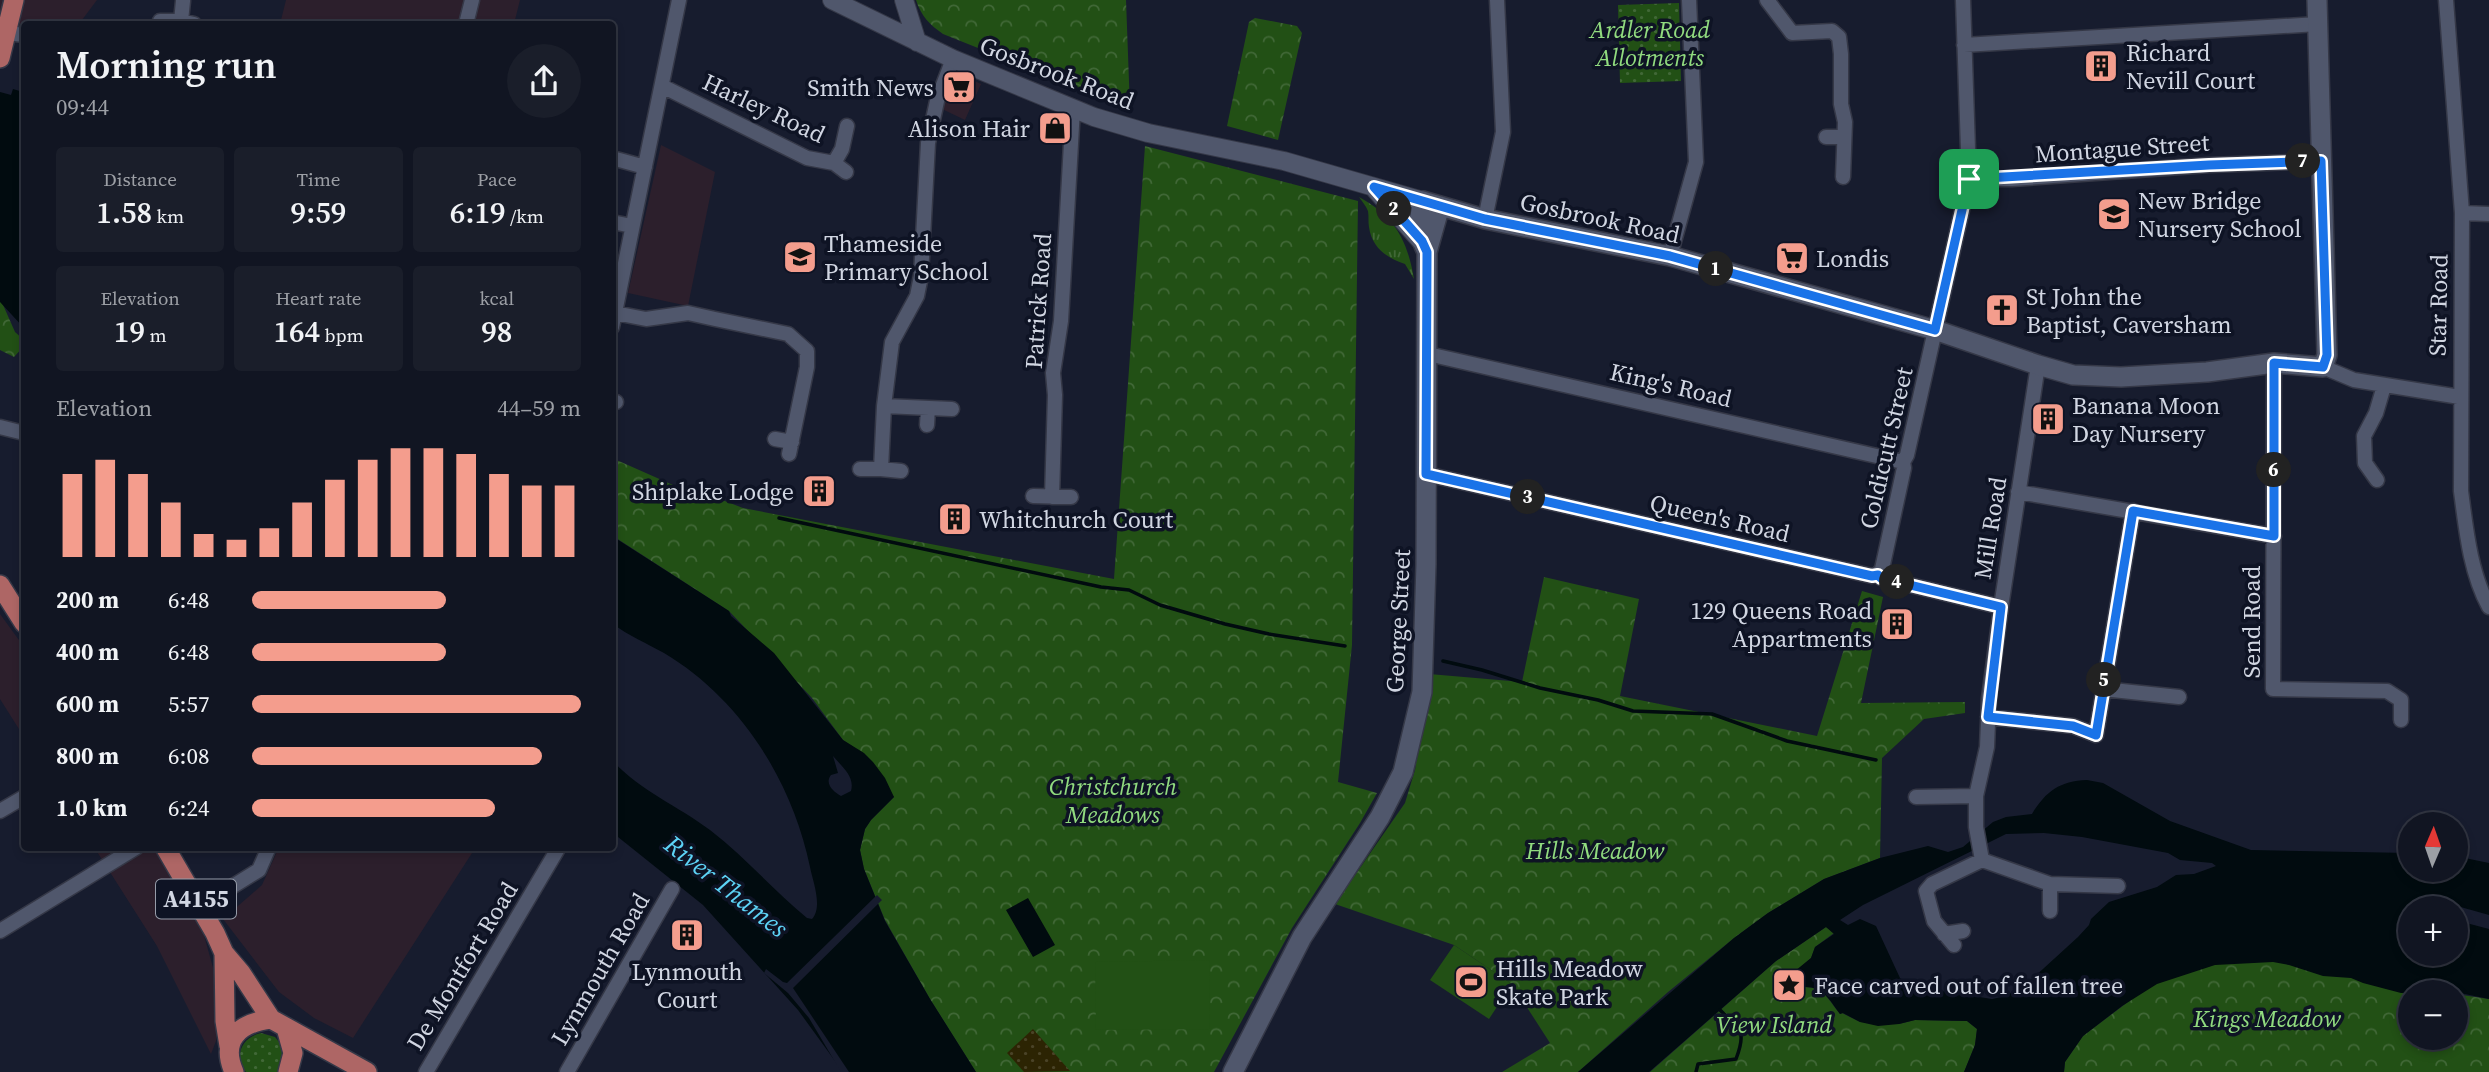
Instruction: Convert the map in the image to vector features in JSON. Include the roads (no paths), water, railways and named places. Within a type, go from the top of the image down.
[{"type":"main road","points":[[0,58],[16,34],[14,0]]},
{"type":"main road","points":[[2317,0],[2327,355],[2323,367]]},
{"type":"main road","name":"Gosbrook Road","points":[[1431,203],[1485,219],[1670,256],[1935,330],[2073,375],[2120,377],[2207,372],[2274,363],[2323,367]]},
{"type":"main road","name":"George Street","points":[[1233,1072],[1302,936],[1380,817],[1403,772],[1422,692],[1428,354],[1424,246],[1431,203]]},
{"type":"main road","points":[[0,585],[21,618]]},
{"type":"main road","name":"A4155","points":[[167,851],[201,906],[224,953],[279,1023]]},
{"type":"main road","name":"A4155","points":[[224,953],[228,1049]]},
{"type":"main road","points":[[218,1072],[228,1049],[243,1028],[258,1021],[279,1023],[367,1072]]},
{"type":"main road","points":[[279,1023],[293,1054],[288,1072]]},
{"type":"main road","points":[[228,1049],[234,1072]]},
{"type":"street","points":[[467,21],[472,0]]},
{"type":"street","points":[[616,310],[679,0]]},
{"type":"street","name":"Gosbrook Road","points":[[832,0],[953,59],[1073,108],[1133,129],[1274,159],[1431,203]]},
{"type":"street","points":[[895,31],[903,0]]},
{"type":"street","points":[[903,0],[918,42]]},
{"type":"street","points":[[1485,219],[1503,132],[1497,0]]},
{"type":"street","points":[[1670,256],[1696,162],[1689,0]]},
{"type":"street","points":[[1767,0],[1792,33],[1832,31],[1839,37],[1844,137],[1843,177]]},
{"type":"street","name":"Coldicutt Street","points":[[1878,575],[1882,569],[1904,468],[1903,462],[1910,443],[1969,179],[1963,0]]},
{"type":"street","name":"Star Road","points":[[2446,0],[2462,213],[2461,491],[2476,573],[2489,607]]},
{"type":"street","points":[[183,1],[188,21]]},
{"type":"street","points":[[1964,45],[2318,24]]},
{"type":"street","points":[[881,470],[884,406],[892,342],[917,296],[921,276],[928,143],[937,101],[953,59]]},
{"type":"street","name":"Harley Road","points":[[662,86],[807,158],[840,167],[847,127]]},
{"type":"street","name":"Patrick Road","points":[[1052,497],[1055,395],[1053,373],[1061,321],[1073,108]]},
{"type":"street","points":[[1826,137],[1844,137]]},
{"type":"street","points":[[616,159],[645,167]]},
{"type":"street","name":"Montague Street","points":[[1969,179],[2321,161]]},
{"type":"street","points":[[1374,187],[1424,246]]},
{"type":"street","points":[[2462,213],[2489,214]]},
{"type":"street","points":[[616,223],[632,226]]},
{"type":"street","points":[[616,320],[688,313],[788,334],[807,351],[807,366],[790,448],[775,439]]},
{"type":"street","name":"King's Road","points":[[1428,354],[1903,462]]},
{"type":"street","name":"Send Road","points":[[2274,363],[2273,689],[2387,691],[2401,700],[2401,720]]},
{"type":"street","name":"Mill Road","points":[[1982,855],[1976,827],[1976,796],[1987,747],[1989,698],[2001,607],[2038,365]]},
{"type":"street","name":"Gosbrook Road","points":[[2323,367],[2354,380],[2460,397]]},
{"type":"street","points":[[2377,480],[2365,463],[2364,436],[2376,413],[2384,386]]},
{"type":"street","points":[[884,406],[952,409]]},
{"type":"street","points":[[928,408],[928,425]]},
{"type":"street","points":[[0,427],[21,432]]},
{"type":"street","points":[[860,468],[901,471]]},
{"type":"street","name":"Queen's Road","points":[[1426,474],[1872,576],[1878,575],[1881,578],[2001,607]]},
{"type":"street","points":[[2018,492],[2274,536]]},
{"type":"street","points":[[1033,496],[1071,497]]},
{"type":"street","points":[[1988,717],[2073,726],[2096,735],[2133,511]]},
{"type":"street","points":[[2103,689],[2179,697]]},
{"type":"street","points":[[1916,797],[1976,796]]},
{"type":"street","points":[[0,811],[21,799]]},
{"type":"street","points":[[0,931],[130,851]]},
{"type":"street","points":[[201,906],[259,870],[267,851]]},
{"type":"street","name":"De Montfort Road","points":[[426,1072],[557,851]]},
{"type":"street","points":[[1963,930],[1949,940],[1934,921],[1926,891],[1932,884],[1982,855],[2050,884],[2118,886]]},
{"type":"street","points":[[2050,884],[2050,911]]},
{"type":"street","name":"Lynmouth Road","points":[[567,1072],[672,889]]},
{"type":"water","points":[[13,89],[21,91],[21,325],[0,302],[0,92],[11,95]]},
{"type":"water","name":"River Thames","points":[[616,539],[729,611],[731,616],[774,653],[843,740],[873,762],[894,797],[865,829],[860,850],[864,869],[885,921],[976,1072],[843,1072],[798,1010],[703,905],[616,835],[616,764],[647,789],[710,830],[807,918],[812,919],[815,914],[816,894],[802,835],[776,774],[759,745],[717,694],[692,672],[664,653],[616,626]],"holes":[[[833,756],[847,772],[851,791],[841,796],[829,785],[831,775],[838,773]]]},
{"type":"water","points":[[2087,780],[2103,783],[2170,821],[2251,850],[2398,853],[2398,882],[2468,882],[2468,859],[2489,863],[2489,915],[2468,909],[2468,896],[2398,896],[2398,966],[2468,966],[2468,923],[2489,929],[2489,999],[2468,995],[2468,980],[2398,980],[2398,992],[2351,978],[2323,976],[2273,962],[2215,965],[2157,984],[2122,1006],[2083,1036],[2065,1062],[2064,1072],[1964,1072],[1975,1045],[1977,1029],[1967,1021],[1915,1020],[1878,1026],[1840,1014],[1821,991],[1803,987],[1795,971],[1811,958],[1815,947],[1834,934],[1826,927],[1776,961],[1649,1072],[1578,1072],[1734,938],[1768,913],[1824,879],[1880,858],[1928,846],[1948,852],[1963,847],[1993,822],[2006,817],[2032,814],[2048,793],[2069,782]],"holes":[[[2044,833],[2082,837],[2168,853],[2180,860],[2212,863],[2216,866],[2194,874],[2176,875],[2157,887],[2109,902],[2091,919],[2078,937],[2031,980],[2006,996],[1992,999],[1909,986],[1900,978],[1876,926],[1860,919],[1848,925],[1840,920],[1863,905],[2006,834]]]},
{"type":"water","points":[[1028,898],[1055,945],[1033,957],[1006,910]]},
{"type":"waterway","points":[[779,518],[1101,587],[1129,590],[1160,605],[1225,624],[1345,646]]},
{"type":"waterway","points":[[1443,661],[1633,711],[1712,714],[1787,741],[1876,760]]},
{"type":"waterway","points":[[1696,1072],[1698,1064],[1736,1059],[1741,1042],[1740,1031],[1720,1010]]},
{"type":"place","name":"Richard Nevill Court","points":[[2101,66]]},
{"type":"place","name":"Smith News","points":[[959,87]]},
{"type":"place","name":"Alison Hair","points":[[1055,128]]},
{"type":"place","name":"New Bridge Nursery School","points":[[2114,214]]},
{"type":"place","name":"Thameside Primary School","points":[[800,257]]},
{"type":"place","name":"Londis","points":[[1792,258]]},
{"type":"place","name":"St John the Baptist, Caversham","points":[[2002,310]]},
{"type":"place","name":"Banana Moon Day Nursery","points":[[2048,419]]},
{"type":"place","name":"Shiplake Lodge","points":[[819,491]]},
{"type":"place","name":"Whitchurch Court","points":[[955,519]]},
{"type":"place","name":"129 Queens Road Appartments","points":[[1897,624]]},
{"type":"place","name":"Lynmouth Court","points":[[687,935]]},
{"type":"place","name":"Hills Meadow Skate Park","points":[[1471,982]]},
{"type":"place","name":"Face carved out of fallen tree","points":[[1789,985]]},
{"type":"park label","name":"Ardler Road Allotments","points":[[1650,43]]},
{"type":"park label","name":"Christchurch Meadows","points":[[1113,800]]},
{"type":"park label","name":"Hills Meadow","points":[[1595,850]]},
{"type":"park label","name":"Kings Meadow","points":[[2267,1018]]},
{"type":"park label","name":"View Island","points":[[1774,1024]]}]
